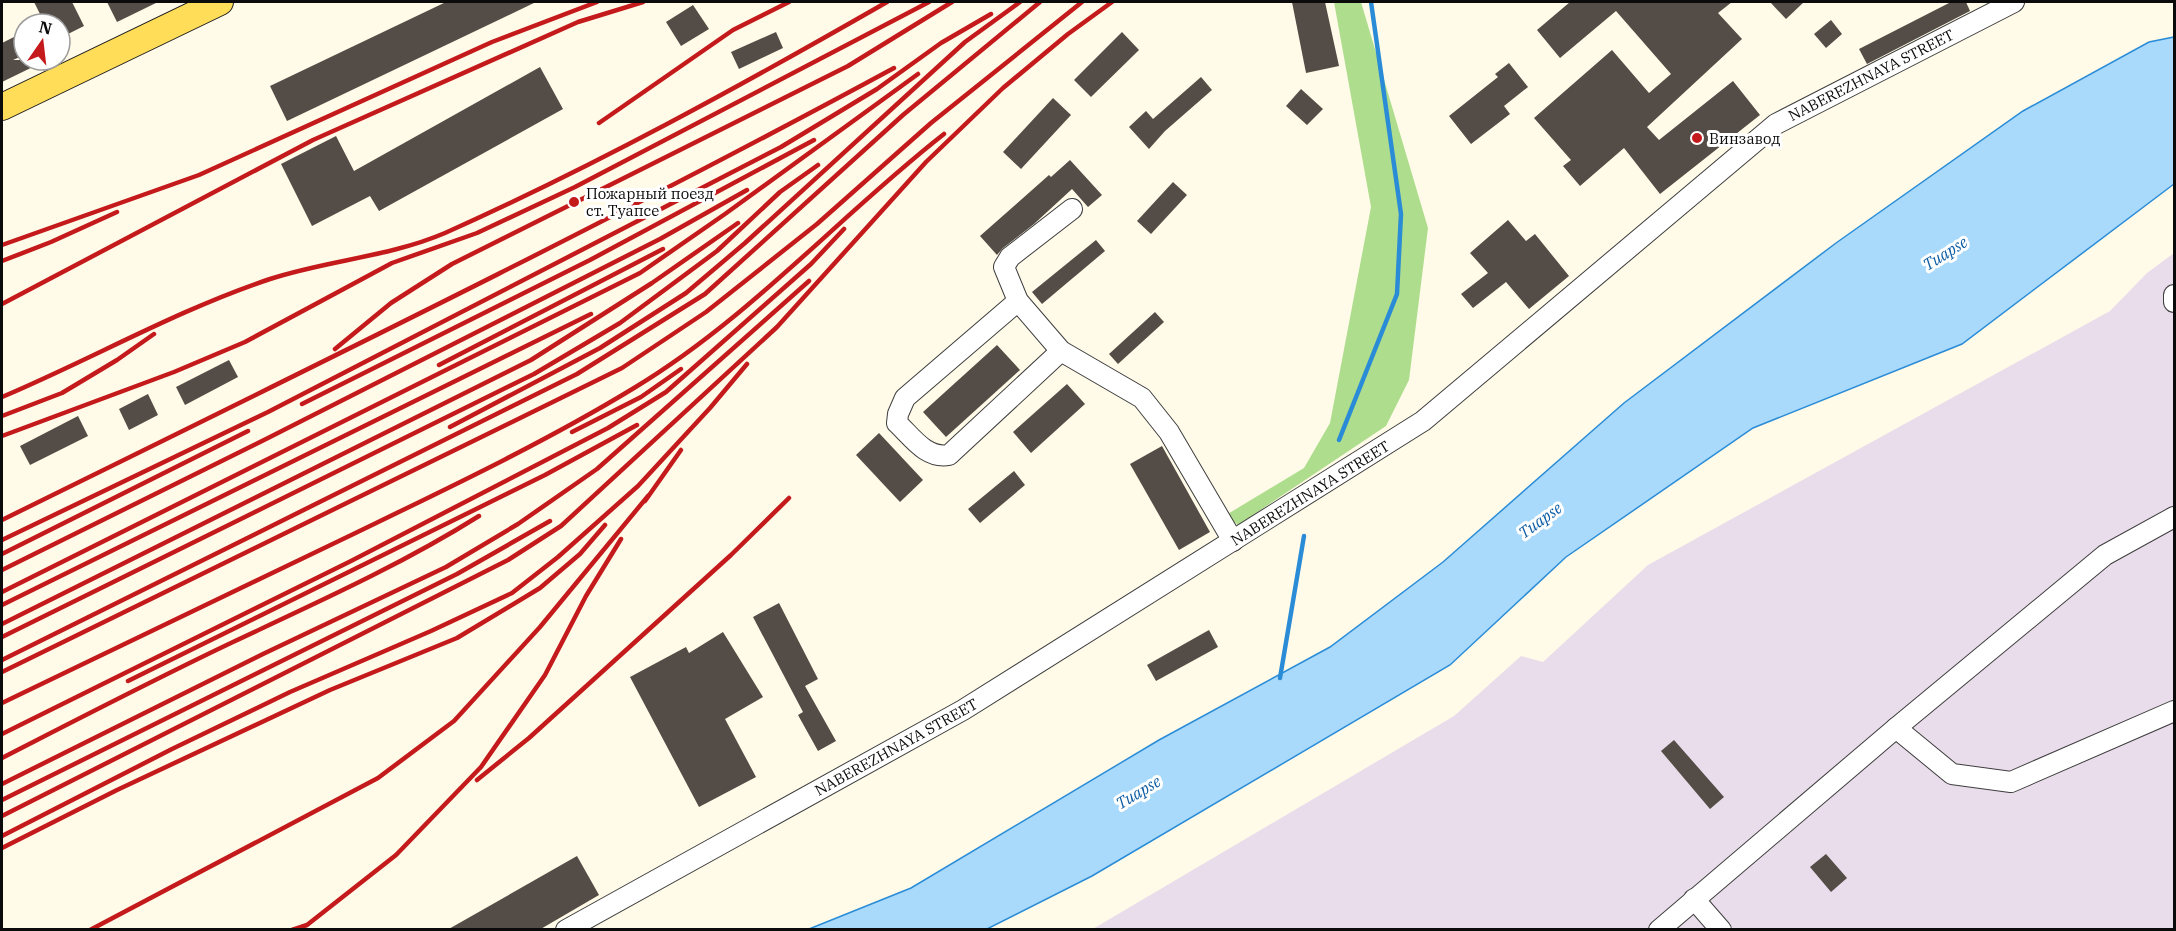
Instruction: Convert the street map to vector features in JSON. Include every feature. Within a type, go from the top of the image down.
[{"type":"main road","points":[[2,107],[220,2]]},
{"type":"street","name":"NABEREZHNAYA STREET","points":[[566,930],[963,710],[1423,421],[1776,124],[2014,2]]},
{"type":"street","points":[[1072,209],[1010,257],[1004,267],[1018,301],[1061,351],[1142,398],[1169,432],[1233,541]]},
{"type":"street","points":[[2175,295],[2175,302]]},
{"type":"street","points":[[1018,301],[905,398],[897,423],[925,450],[940,456],[949,455],[1061,351]]},
{"type":"street","points":[[1659,930],[1896,728],[2105,555],[2175,517]]},
{"type":"street","points":[[1896,728],[1952,774],[2011,782],[2175,711]]},
{"type":"street","points":[[1694,899],[1721,930]]},
{"type":"shaded area","points":[[2174,253],[2174,929],[1091,930],[1454,716],[1521,656],[1543,662],[1648,565],[2110,311],[2147,273]]},
{"type":"green space","points":[[1334,2],[1361,2],[1428,228],[1409,380],[1386,426],[1238,525],[1226,515],[1304,468],[1330,423],[1371,207]]},
{"type":"water","name":"Tuapse","points":[[2174,37],[2174,184],[1962,344],[1753,428],[1566,557],[1450,665],[1092,876],[987,929],[809,929],[911,888],[1159,740],[1330,647],[1443,562],[1624,403],[1836,243],[2023,111],[2149,42]]},
{"type":"building","points":[[34,2],[72,2],[84,26],[72,32],[72,12],[39,12]]},
{"type":"building","points":[[107,2],[158,2],[117,22]]},
{"type":"building","points":[[446,2],[536,2],[287,121],[270,86]]},
{"type":"building","points":[[1292,2],[1325,2],[1339,66],[1306,73]]},
{"type":"building","points":[[1570,2],[1732,2],[1718,13],[1742,39],[1647,127],[1659,140],[1733,81],[1760,115],[1660,194],[1624,148],[1580,186],[1563,166],[1571,160],[1534,118],[1612,50],[1649,93],[1671,74],[1616,11],[1560,58],[1537,30]]},
{"type":"building","points":[[1770,2],[1804,2],[1786,19]]},
{"type":"building","points":[[1951,2],[1966,2],[1970,11],[1867,64],[1859,49]]},
{"type":"building","points":[[693,5],[709,29],[681,46],[666,22]]},
{"type":"building","points":[[1831,20],[1842,34],[1826,48],[1814,34]]},
{"type":"building","points":[[776,32],[783,48],[739,69],[731,52]]},
{"type":"building","points":[[1122,32],[1139,50],[1091,97],[1074,80]]},
{"type":"building","points":[[12,38],[12,72],[22,72],[2,82],[2,43]]},
{"type":"building","points":[[1509,63],[1528,87],[1504,106],[1510,114],[1471,144],[1449,116],[1498,77],[1495,74]]},
{"type":"building","points":[[540,67],[563,109],[379,211],[370,196],[312,226],[281,164],[336,136],[354,171]]},
{"type":"building","points":[[1201,77],[1212,90],[1165,131],[1149,149],[1129,127],[1146,111],[1153,119]]},
{"type":"building","points":[[1301,89],[1323,109],[1307,125],[1286,106]]},
{"type":"building","points":[[1053,98],[1071,115],[1021,169],[1003,152]]},
{"type":"building","points":[[1070,160],[1102,195],[1088,207],[1072,189],[997,255],[980,236],[1049,175],[1051,177]]},
{"type":"building","points":[[1173,182],[1187,195],[1151,234],[1137,221]]},
{"type":"building","points":[[1508,220],[1526,241],[1535,234],[1569,276],[1529,309],[1506,282],[1473,308],[1461,294],[1488,273],[1470,253]]},
{"type":"building","points":[[1096,240],[1105,251],[1042,304],[1032,292]]},
{"type":"building","points":[[1155,312],[1164,322],[1118,364],[1109,354]]},
{"type":"building","points":[[997,345],[1020,370],[946,437],[923,412]]},
{"type":"building","points":[[229,360],[238,377],[185,405],[176,387]]},
{"type":"building","points":[[1067,384],[1085,404],[1031,453],[1013,432]]},
{"type":"building","points":[[148,394],[158,415],[129,430],[119,409]]},
{"type":"building","points":[[78,416],[88,436],[30,465],[20,446]]},
{"type":"building","points":[[879,433],[923,480],[900,502],[856,455]]},
{"type":"building","points":[[1162,446],[1210,532],[1179,550],[1130,464]]},
{"type":"building","points":[[1014,471],[1025,485],[980,523],[968,509]]},
{"type":"building","points":[[779,603],[818,679],[805,686],[836,741],[818,751],[798,715],[803,712],[753,617]]},
{"type":"building","points":[[1209,630],[1218,647],[1156,681],[1147,665]]},
{"type":"building","points":[[723,632],[763,697],[725,719],[756,777],[699,807],[630,677],[686,647],[689,653]]},
{"type":"building","points":[[1674,740],[1724,797],[1710,809],[1661,751]]},
{"type":"building","points":[[1826,854],[1847,878],[1831,892],[1810,867]]},
{"type":"building","points":[[577,856],[599,895],[539,930],[447,930]]},
{"type":"waterway","points":[[1339,440],[1397,294],[1401,214],[1371,2]]},
{"type":"waterway","points":[[1280,678],[1304,536]]},
{"type":"railway","points":[[2,245],[199,175],[492,42],[597,2]]},
{"type":"railway","points":[[2,304],[313,140],[578,22],[643,2]]},
{"type":"railway","points":[[599,123],[733,30],[789,2]]},
{"type":"railway","points":[[2,397],[235,291],[314,267],[402,248],[445,233],[614,152],[887,2]]},
{"type":"railway","points":[[2,436],[174,372],[245,342],[392,263],[477,233],[575,187],[929,2]]},
{"type":"railway","points":[[335,349],[391,303],[452,264],[848,66],[952,2]]},
{"type":"railway","points":[[450,427],[600,348],[686,293],[745,243],[965,42],[1020,2]]},
{"type":"railway","points":[[2,660],[577,374],[705,294],[903,115],[1040,2]]},
{"type":"railway","points":[[2,672],[622,368],[706,312],[817,224],[931,123],[1082,2]]},
{"type":"railway","points":[[2,816],[508,560],[561,526],[777,327],[926,162],[1003,88],[1068,34],[1112,2]]},
{"type":"railway","points":[[2,540],[268,412],[781,147],[877,89],[941,43],[991,14]]},
{"type":"railway","points":[[2,520],[561,242],[894,68]]},
{"type":"railway","points":[[2,592],[640,273],[918,74]]},
{"type":"railway","points":[[2,703],[453,485],[563,429],[634,388],[676,361],[716,331],[944,134]]},
{"type":"railway","points":[[302,404],[590,260],[814,140]]},
{"type":"railway","points":[[2,637],[534,374],[620,323],[717,251],[780,192],[818,165]]},
{"type":"railway","points":[[2,570],[660,239],[747,190]]},
{"type":"railway","points":[[2,261],[117,212]]},
{"type":"railway","points":[[2,624],[531,360],[652,283],[738,223]]},
{"type":"railway","points":[[2,734],[351,561],[608,428],[666,392],[811,264],[844,229]]},
{"type":"railway","points":[[439,365],[663,249]]},
{"type":"railway","points":[[2,784],[263,654],[446,567],[518,524],[597,469],[809,281]]},
{"type":"railway","points":[[2,605],[591,314]]},
{"type":"railway","points":[[2,416],[62,393],[117,360],[154,334]]},
{"type":"railway","points":[[2,836],[290,692],[512,593],[558,557],[638,486],[747,364]]},
{"type":"railway","points":[[572,432],[641,397],[681,369]]},
{"type":"railway","points":[[128,681],[545,475],[637,425]]},
{"type":"railway","points":[[2,554],[248,431]]},
{"type":"railway","points":[[645,501],[681,450]]},
{"type":"railway","points":[[90,930],[378,778],[454,721],[540,627],[648,496]]},
{"type":"railway","points":[[477,780],[529,738],[731,555],[789,498]]},
{"type":"railway","points":[[2,758],[175,670],[389,567],[479,516]]},
{"type":"railway","points":[[2,800],[457,574],[550,521]]},
{"type":"railway","points":[[2,848],[117,790],[330,690],[457,638],[540,588],[580,554],[605,525]]},
{"type":"railway","points":[[292,930],[307,925],[396,855],[481,767],[545,675],[586,596],[621,539]]},
{"type":"place","name":"Винзавод","points":[[1697,138]]},
{"type":"place","name":"Пожарный поезд ст. Туапсе","points":[[574,202]]}]
